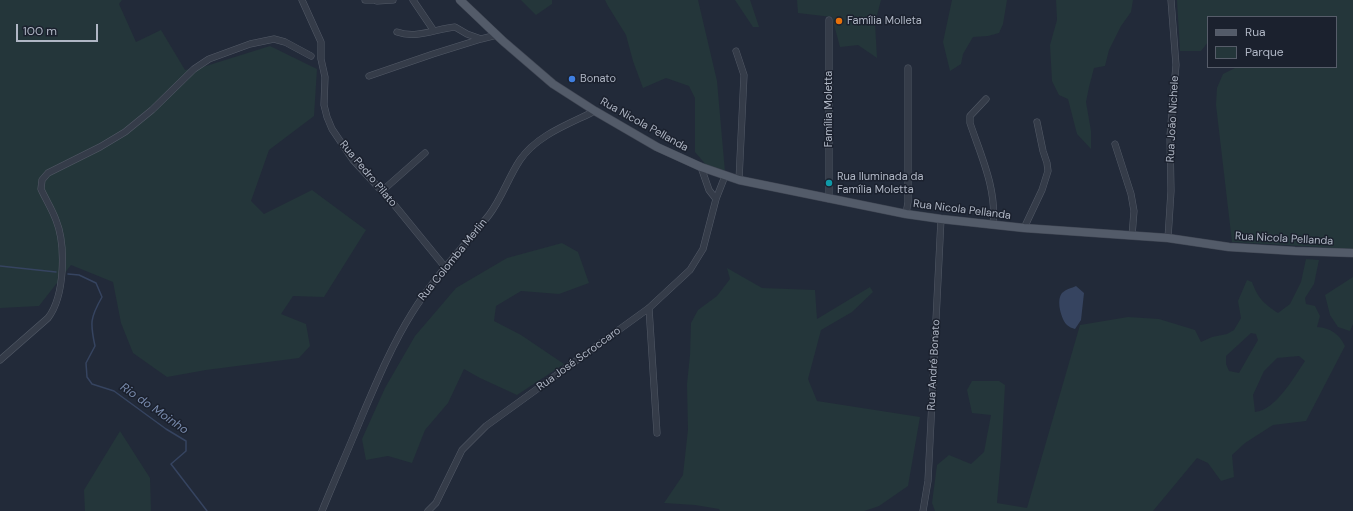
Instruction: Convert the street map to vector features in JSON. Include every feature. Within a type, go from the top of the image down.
[{"type":"main road","name":"Rua Nicola Pellanda","points":[[460,0],[552,84],[657,148],[701,167],[739,180],[906,214],[941,219],[1024,228],[1168,238],[1229,247],[1353,253]]},
{"type":"street","name":"Rua Pedro Pilato","points":[[302,0],[321,42],[321,59],[325,77],[324,105],[327,117],[337,138],[349,154],[392,202],[444,267]]},
{"type":"street","points":[[365,0],[393,0]]},
{"type":"street","points":[[413,0],[434,31]]},
{"type":"street","name":"Rua João Nichele","points":[[1168,238],[1171,191],[1170,136],[1176,65],[1171,0]]},
{"type":"street","name":"Família Moletta","points":[[829,20],[829,199]]},
{"type":"street","points":[[397,32],[405,35],[414,35],[454,27],[466,34],[481,39]]},
{"type":"street","points":[[369,76],[433,54],[497,35]]},
{"type":"street","points":[[0,360],[48,318],[53,312],[58,299],[63,261],[62,245],[57,220],[40,185],[45,176],[53,170],[100,147],[125,132],[152,110],[194,69],[209,59],[250,44],[274,39],[285,42],[311,56]]},
{"type":"street","points":[[736,51],[744,75],[739,180]]},
{"type":"street","points":[[906,214],[908,202],[908,68]]},
{"type":"street","points":[[986,99],[970,116],[970,123],[987,172],[993,197],[995,212],[993,225]]},
{"type":"street","name":"Rua Colomba Merlin","points":[[322,511],[391,351],[412,313],[444,267],[490,213],[499,200],[521,159],[531,147],[553,132],[595,111]]},
{"type":"street","points":[[1024,228],[1042,190],[1048,171],[1037,122]]},
{"type":"street","points":[[1115,144],[1121,160],[1134,211],[1132,236]]},
{"type":"street","points":[[382,191],[425,153]]},
{"type":"street","points":[[701,167],[709,190],[716,199]]},
{"type":"street","name":"Rua José Scroccaro","points":[[428,511],[436,503],[462,450],[486,426],[649,308],[690,270],[703,249],[716,199],[725,176]]},
{"type":"street","name":"Rua André Bonato","points":[[923,511],[928,481],[941,219]]},
{"type":"street","points":[[649,308],[657,433]]},
{"type":"green space","points":[[0,0],[122,0],[119,4],[136,42],[161,30],[185,70],[206,66],[270,46],[317,69],[314,116],[269,150],[251,201],[264,214],[312,190],[366,230],[324,297],[293,296],[281,314],[306,324],[310,346],[299,358],[206,370],[167,377],[133,353],[121,323],[113,282],[71,265],[39,306],[0,308]]},
{"type":"green space","points":[[521,0],[552,0],[552,4],[536,15]]},
{"type":"green space","points":[[605,0],[698,0],[717,81],[725,172],[707,166],[695,152],[695,98],[689,86],[666,78],[643,88],[633,61],[626,35]]},
{"type":"green space","points":[[735,0],[750,0],[759,27],[753,27]]},
{"type":"green space","points":[[797,0],[881,0],[875,23],[877,58],[858,45],[840,47],[832,17],[798,13]]},
{"type":"green space","points":[[952,0],[1007,0],[1003,24],[999,33],[988,36],[973,37],[963,54],[961,64],[950,71],[943,42]]},
{"type":"green space","points":[[1056,0],[1133,0],[1131,12],[1121,26],[1109,50],[1105,66],[1094,68],[1086,102],[1091,131],[1091,149],[1077,134],[1068,99],[1059,95],[1052,81],[1050,45],[1057,20]]},
{"type":"green space","points":[[1177,0],[1353,0],[1353,249],[1232,242],[1216,105],[1217,88],[1223,74],[1235,68],[1337,68],[1337,16],[1207,16],[1207,43],[1201,51],[1180,51]]},
{"type":"green space","points":[[562,243],[578,252],[589,283],[559,294],[521,291],[496,306],[494,321],[521,335],[564,364],[517,395],[464,369],[448,403],[425,430],[412,463],[388,456],[366,460],[362,439],[385,388],[415,336],[456,288],[507,258]]},
{"type":"green space","points":[[1306,259],[1319,260],[1314,284],[1305,298],[1306,304],[1315,306],[1320,316],[1317,327],[1334,332],[1345,346],[1306,421],[1273,425],[1245,443],[1232,455],[1234,477],[1221,481],[1208,463],[1197,458],[1153,511],[935,511],[932,503],[937,465],[949,455],[971,464],[984,452],[991,415],[972,413],[967,390],[972,381],[999,381],[1005,385],[997,503],[1027,508],[1080,325],[1128,317],[1159,319],[1195,330],[1201,342],[1212,337],[1227,334],[1234,330],[1241,318],[1238,301],[1247,280],[1252,282],[1256,292],[1262,300],[1278,313],[1290,304],[1301,282]],"holes":[[[1251,333],[1256,334],[1258,340],[1239,373],[1229,371],[1226,364],[1226,356]],[[1299,356],[1305,361],[1284,392],[1263,410],[1255,412],[1253,395],[1264,371],[1277,358]]]},
{"type":"green space","points":[[727,268],[762,288],[815,290],[817,319],[870,287],[873,292],[852,312],[821,330],[808,379],[817,401],[920,417],[908,486],[879,506],[864,511],[720,511],[719,509],[695,505],[664,503],[683,475],[688,430],[687,384],[691,323],[698,310],[717,296],[730,279]]},
{"type":"green space","points":[[1353,277],[1353,324],[1350,331],[1338,327],[1330,315],[1325,295]]},
{"type":"green space","points":[[120,431],[150,478],[151,511],[85,511],[84,490]]},
{"type":"water","points":[[1076,286],[1084,293],[1081,320],[1075,329],[1067,325],[1065,322],[1061,314],[1059,300],[1062,293]]},
{"type":"waterway","name":"Rio do Moinho","points":[[0,266],[56,272]]},
{"type":"waterway","name":"Rio do Moinho","points":[[68,274],[79,275],[96,283],[102,297],[95,310],[92,321],[92,332],[95,346],[86,363],[87,377],[92,384],[114,391],[166,429],[186,441],[186,451],[171,464],[207,511]]},
{"type":"place","name":"Família Molleta","points":[[839,21]]},
{"type":"place","name":"Bonato","points":[[572,79]]},
{"type":"place","name":"Rua Iluminada da Família Moletta","points":[[829,183]]}]
